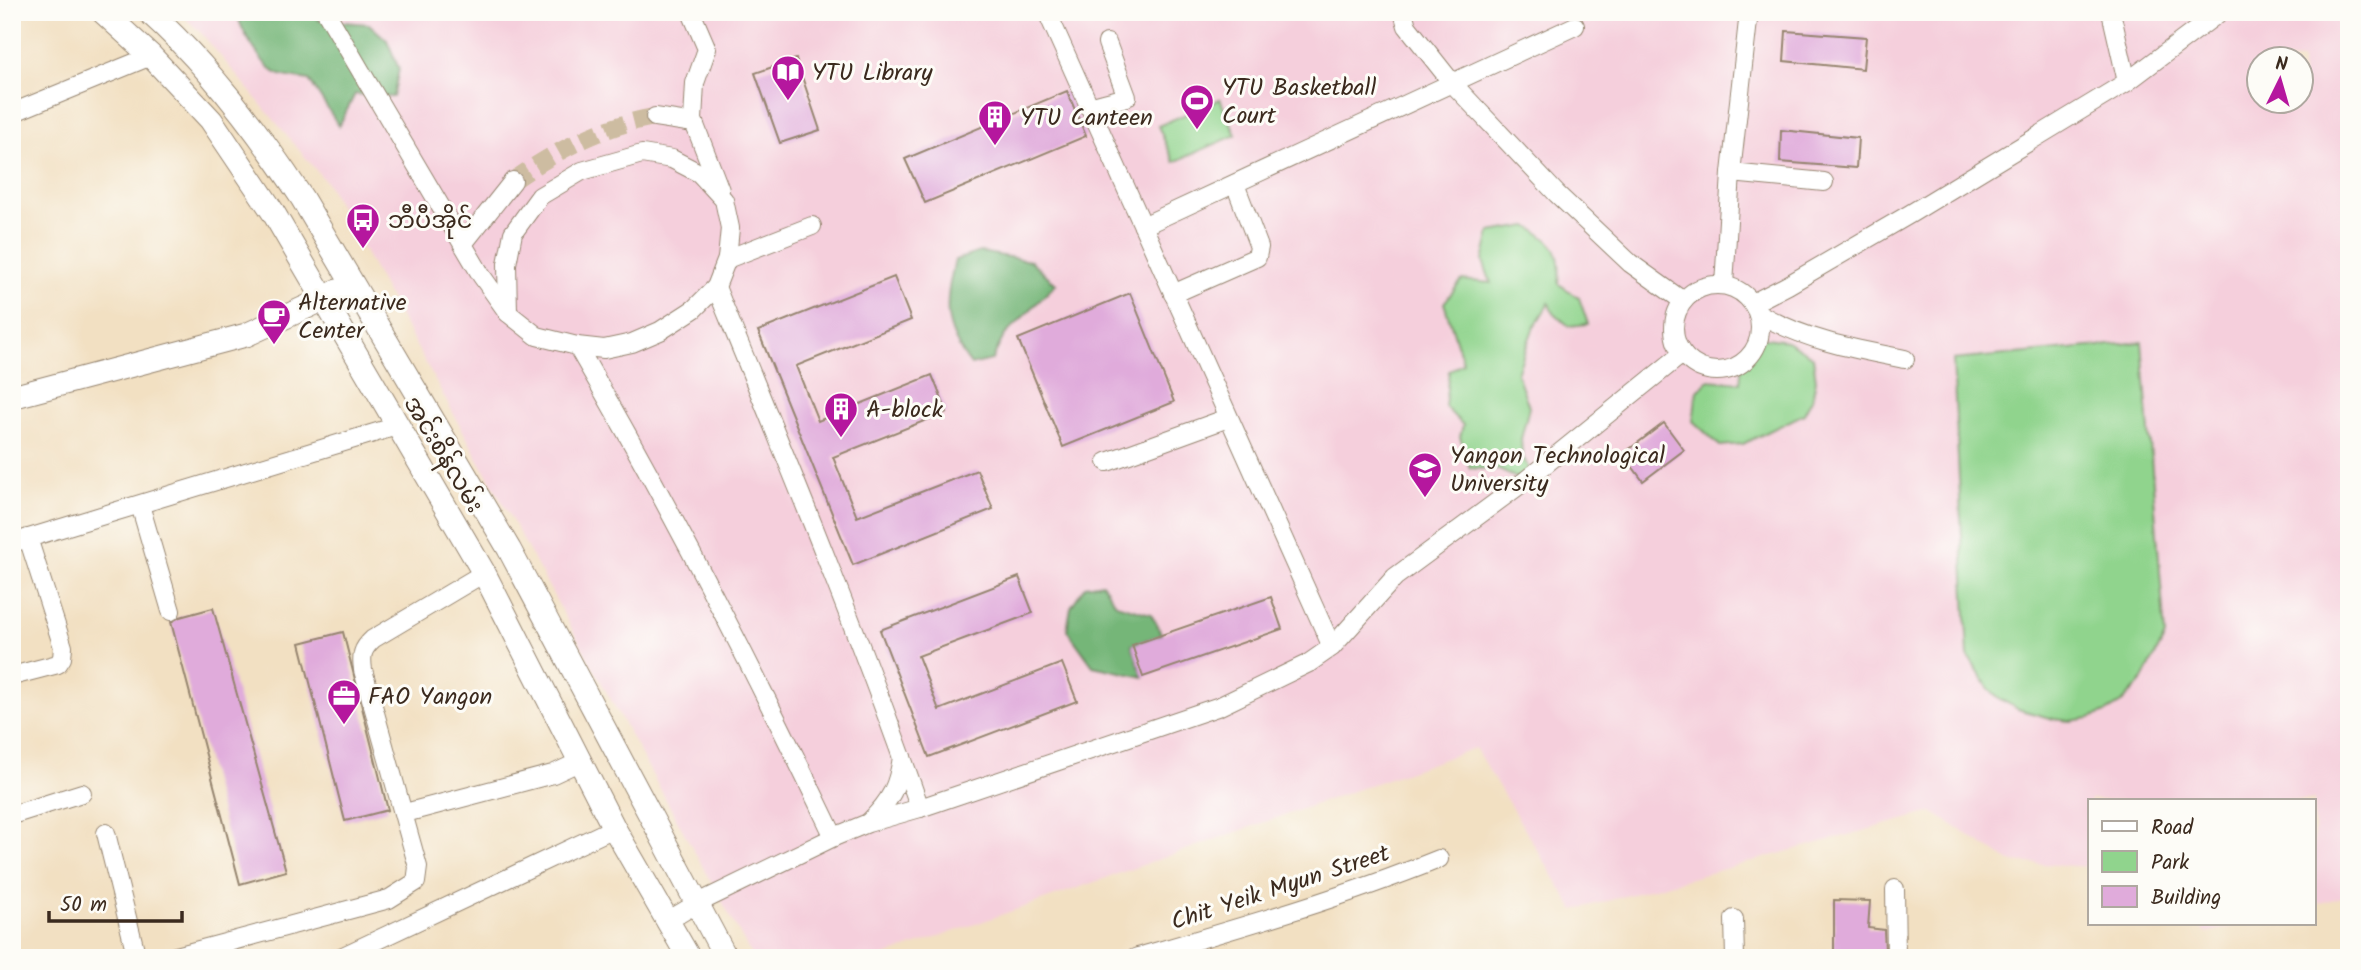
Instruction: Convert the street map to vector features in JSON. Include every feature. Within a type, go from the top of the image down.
[{"type":"main road","name":"အင်းစိန်လမ်း","points":[[103,12],[151,56],[211,120],[273,212],[484,573],[614,828],[689,958]]},
{"type":"main road","name":"အင်းစိန်လမ်း","points":[[149,12],[181,40],[276,158],[302,198],[509,549],[726,958]]},
{"type":"main road","points":[[12,397],[246,335],[324,299],[351,282]]},
{"type":"street","points":[[327,12],[481,275],[508,313],[537,336],[577,346],[604,349],[632,343],[660,331],[694,309],[716,287],[727,259],[730,228],[724,200],[694,123],[695,83],[707,49],[691,12]]},
{"type":"street","points":[[1046,12],[1332,647]]},
{"type":"street","points":[[1403,12],[1407,26],[1453,84],[1557,194],[1630,263],[1684,301]]},
{"type":"street","points":[[1724,285],[1731,173],[1749,12]]},
{"type":"street","points":[[2111,12],[2127,82]]},
{"type":"street","points":[[1756,308],[1788,285],[2127,82],[2220,12]]},
{"type":"street","points":[[1143,226],[1575,26]]},
{"type":"street","points":[[1089,107],[1127,97],[1107,43]]},
{"type":"street","points":[[12,113],[151,56]]},
{"type":"street","points":[[655,117],[694,123]]},
{"type":"street","points":[[508,313],[507,264],[513,233],[540,196],[582,171],[642,154],[672,159],[699,173],[724,200]]},
{"type":"street","points":[[1731,173],[1824,182]]},
{"type":"street","points":[[463,244],[513,181]]},
{"type":"street","points":[[1172,293],[1257,257],[1259,247],[1235,184]]},
{"type":"street","points":[[727,259],[812,226]]},
{"type":"street","points":[[1756,308],[1761,335],[1757,346],[1743,364],[1722,372],[1710,372],[1699,368],[1682,354],[1676,344],[1674,321],[1684,301],[1702,288],[1724,285],[1745,295],[1756,308],[1781,326],[1837,346],[1905,359]]},
{"type":"street","points":[[716,287],[827,556],[920,808]]},
{"type":"street","points":[[577,346],[644,462],[778,720],[834,836]]},
{"type":"street","points":[[668,920],[834,836],[1220,706],[1309,663],[1332,647],[1395,577],[1521,484],[1682,354]]},
{"type":"street","points":[[1107,462],[1228,418]]},
{"type":"street","points":[[12,676],[58,664],[62,658],[63,647],[20,540],[397,426]]},
{"type":"street","points":[[140,505],[171,611]]},
{"type":"street","points":[[169,958],[389,899],[416,882],[418,867],[361,655],[373,639],[484,573]]},
{"type":"street","points":[[868,823],[886,805],[898,780],[902,756]]},
{"type":"street","points":[[404,813],[553,774],[581,761]]},
{"type":"street","points":[[14,809],[82,793]]},
{"type":"street","points":[[339,958],[614,828]]},
{"type":"street","points":[[106,833],[137,958]]},
{"type":"street","name":"Chit Yeik Myun Street","points":[[1135,958],[1375,885],[1439,859]]},
{"type":"street","points":[[1895,889],[1896,958]]},
{"type":"street","points":[[1734,919],[1735,958]]},
{"type":"shaded area","name":"Yangon Technological University","points":[[179,12],[2349,12],[2349,895],[2316,904],[2316,799],[2088,799],[2088,867],[2010,862],[1932,812],[1574,910],[1475,748],[879,958],[753,958],[326,182],[202,34]]},
{"type":"shaded area","points":[[2197,925],[2238,925],[2206,933]]},
{"type":"green space","points":[[238,12],[320,12],[318,20],[369,24],[387,40],[399,69],[393,97],[355,94],[339,126],[309,80],[279,75],[265,63],[246,36]]},
{"type":"green space","name":"YTU Basketball Court","points":[[1220,99],[1236,135],[1174,162],[1158,126]]},
{"type":"green space","points":[[1528,226],[1555,249],[1559,263],[1559,284],[1579,298],[1588,324],[1569,326],[1552,312],[1549,303],[1533,329],[1517,373],[1529,407],[1521,439],[1522,455],[1530,471],[1519,479],[1499,470],[1470,468],[1460,437],[1463,425],[1445,407],[1449,371],[1463,362],[1444,303],[1462,280],[1491,283],[1483,261],[1490,232]]},
{"type":"green space","points":[[980,252],[1031,261],[1056,284],[1004,336],[992,360],[971,365],[950,327],[949,290],[955,260]]},
{"type":"green space","points":[[1759,337],[1787,341],[1813,357],[1816,380],[1812,399],[1804,414],[1743,444],[1720,446],[1693,421],[1697,392],[1709,380],[1740,383],[1743,353]]},
{"type":"green space","points":[[2142,342],[2165,636],[2143,680],[2123,702],[2106,712],[2070,721],[2018,709],[1989,689],[1968,656],[1953,360]]},
{"type":"green space","points":[[1102,583],[1116,604],[1151,614],[1162,635],[1132,645],[1143,677],[1093,666],[1067,630],[1071,607],[1085,586]]},
{"type":"building","points":[[1786,31],[1866,37],[1863,69],[1784,61]]},
{"type":"building","name":"YTU Library","points":[[796,59],[820,130],[780,143],[755,73]]},
{"type":"building","name":"YTU Canteen","points":[[1067,91],[1086,136],[925,203],[905,159]]},
{"type":"building","points":[[1781,130],[1858,138],[1856,168],[1780,162]]},
{"type":"building","name":"A-block","points":[[894,277],[911,320],[796,366],[818,421],[932,375],[947,412],[833,457],[857,517],[977,470],[993,509],[853,565],[758,331]]},
{"type":"building","points":[[1130,293],[1174,402],[1063,447],[1018,339]]},
{"type":"building","points":[[1664,423],[1684,450],[1643,481],[1623,454]]},
{"type":"building","points":[[1019,577],[1033,613],[918,656],[939,710],[1062,663],[1077,701],[929,757],[880,630]]},
{"type":"building","points":[[1271,597],[1282,629],[1143,677],[1132,645]]},
{"type":"building","points":[[213,608],[286,871],[240,884],[171,622]]},
{"type":"building","name":"FAO Yangon","points":[[343,632],[388,810],[345,821],[300,643]]},
{"type":"building","points":[[1834,900],[1870,901],[1868,928],[1884,930],[1885,951],[1834,951]]},
{"type":"tunnel","points":[[513,181],[546,159],[581,141],[617,126],[655,117]]},
{"type":"place","name":"YTU Library","points":[[788,102]]},
{"type":"place","name":"YTU Basketball Court","points":[[1197,131]]},
{"type":"place","name":"YTU Canteen","points":[[995,147]]},
{"type":"place","name":"ဘီပီအိုင်","points":[[363,250]]},
{"type":"place","name":"Alternative Center","points":[[274,346]]},
{"type":"place","name":"A-block","points":[[841,439]]},
{"type":"place","name":"Yangon Technological University","points":[[1425,499]]},
{"type":"place","name":"FAO Yangon","points":[[344,726]]}]
